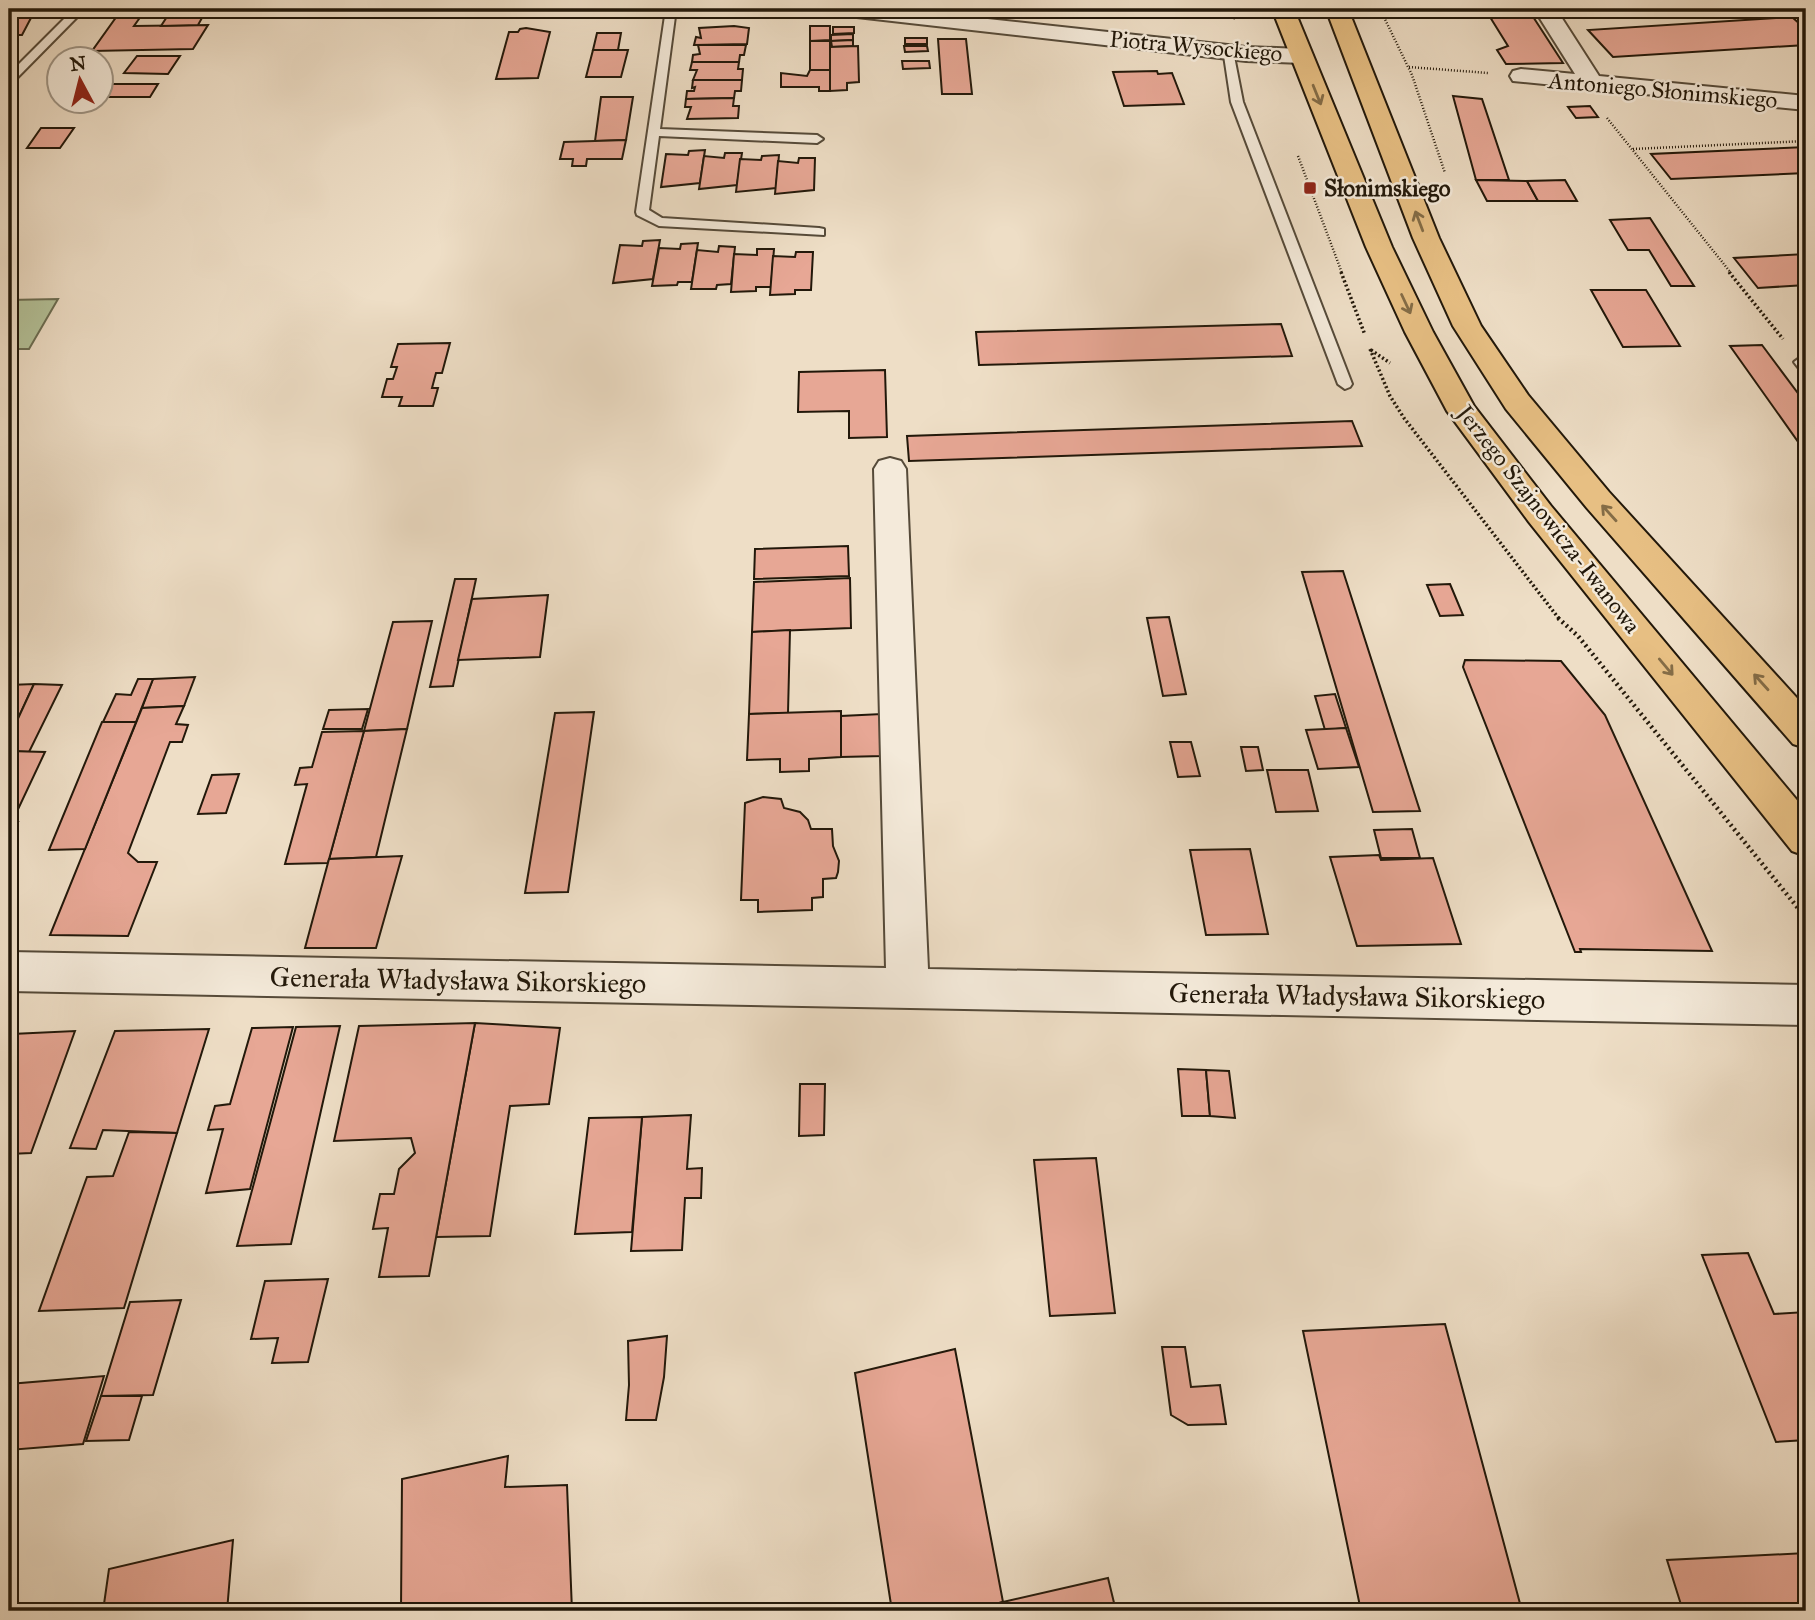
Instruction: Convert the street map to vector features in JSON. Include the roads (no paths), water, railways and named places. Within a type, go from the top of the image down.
[{"type":"main road","name":"Jerzego Szajnowicza-Iwanowa","points":[[1283,9],[1378,247],[1419,332],[1462,411],[1540,514],[1806,839]]},
{"type":"main road","name":"Jerzego Szajnowicza-Iwanowa","points":[[1337,9],[1443,279],[1475,338],[1517,402],[1598,500],[1806,733]]},
{"type":"street","name":"Piotra Wysockiego","points":[[839,9],[1030,19],[1227,51],[1302,56]]},
{"type":"street","points":[[1545,9],[1585,82]]},
{"type":"street","name":"Antoniego Słonimskiego","points":[[1521,76],[1806,103]]},
{"type":"street","points":[[890,469],[908,987]]},
{"type":"street","name":"Generała Władysława Sikorskiego","points":[[9,972],[1806,1005]]},
{"type":"lane","points":[[9,79],[80,9]]},
{"type":"lane","points":[[671,9],[642,212],[659,222],[819,232]]},
{"type":"lane","points":[[1227,51],[1237,102],[1345,384]]},
{"type":"lane","points":[[654,132],[817,139]]},
{"type":"place","name":"Słonimskiego","points":[[1310,188]]}]
